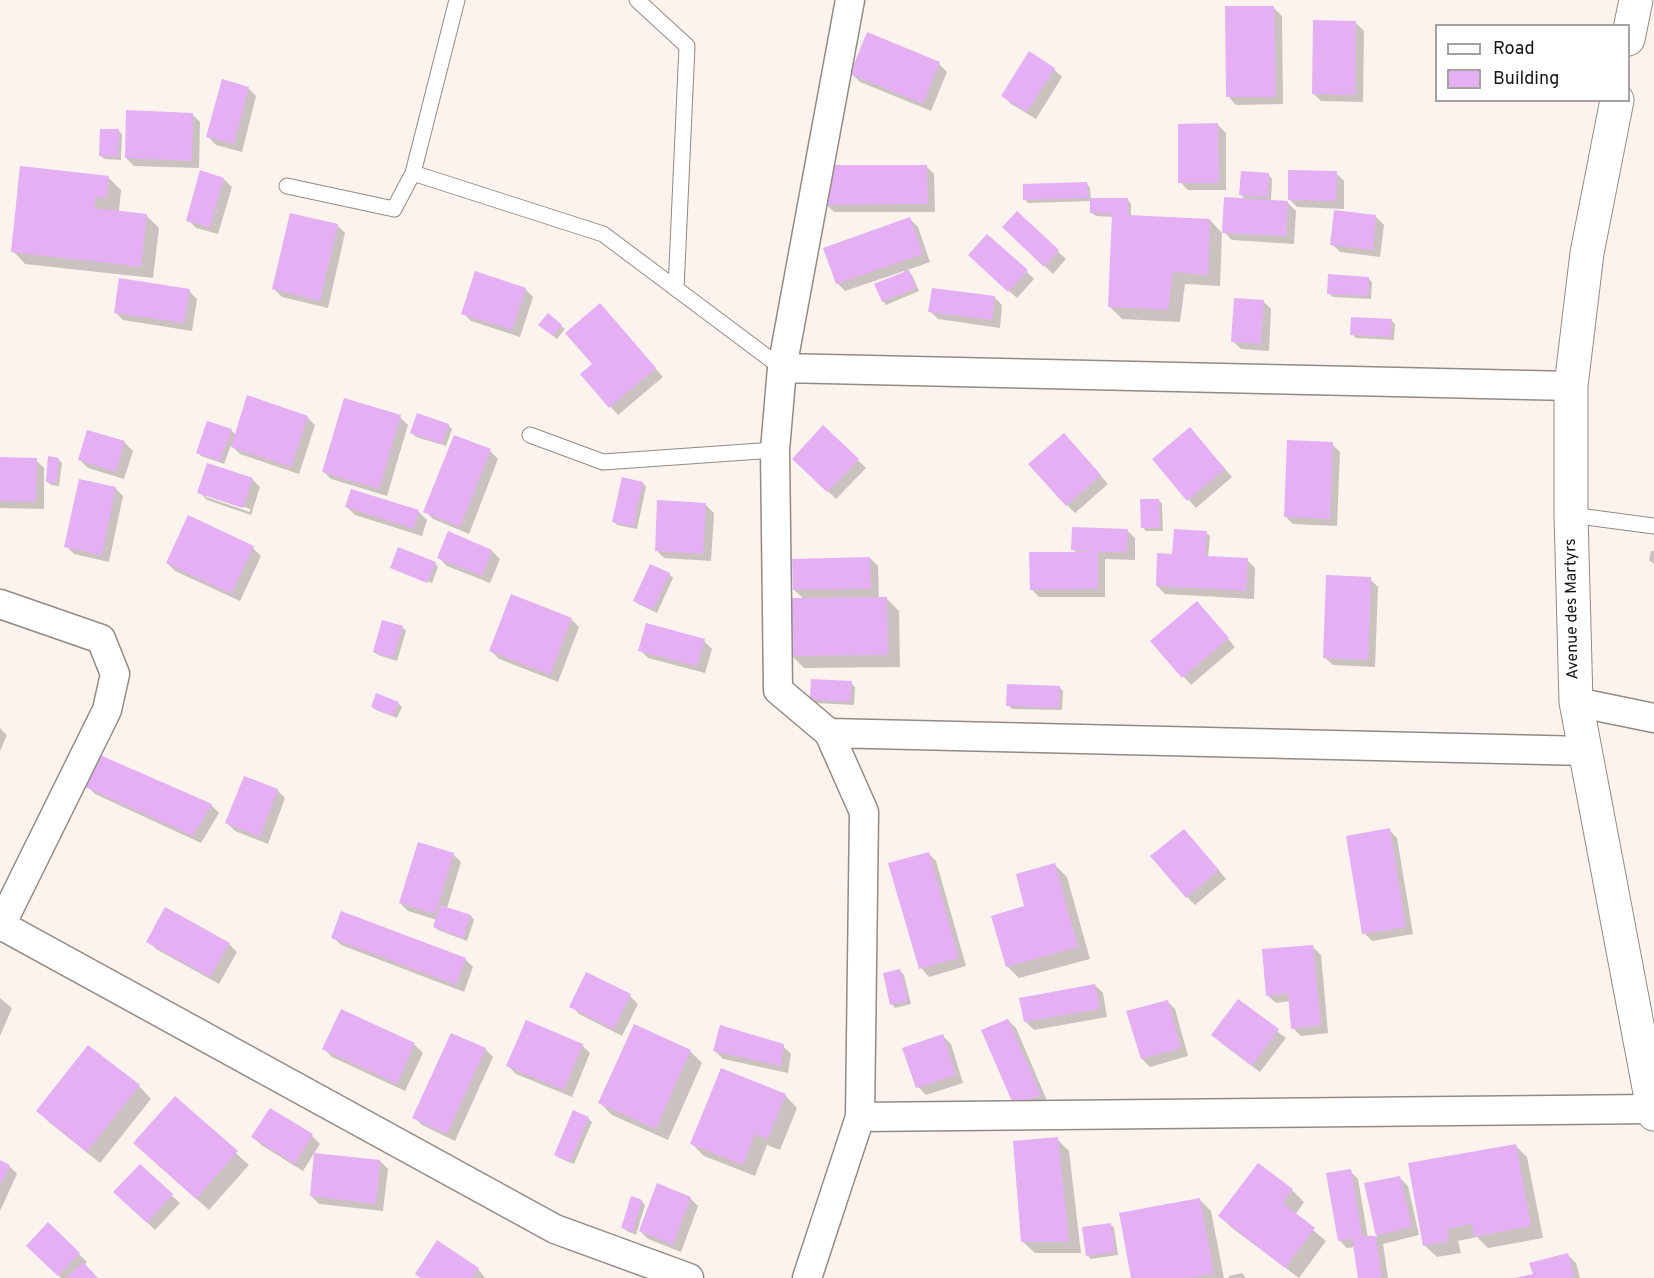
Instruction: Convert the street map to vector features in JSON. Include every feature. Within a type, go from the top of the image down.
[{"type":"main road","points":[[1630,33],[1636,0]]},
{"type":"main road","name":"Avenue des Martyrs","points":[[1617,102],[1587,253],[1571,386],[1571,514],[1576,702],[1653,1112]]},
{"type":"street","points":[[807,1278],[860,1117],[864,812],[829,733],[777,690],[775,450],[782,368],[850,0]]},
{"type":"street","points":[[782,368],[1571,386]]},
{"type":"street","points":[[0,604],[101,639],[115,674],[107,710],[1,926],[555,1228],[689,1278]]},
{"type":"street","points":[[1576,702],[1654,718]]},
{"type":"street","points":[[829,733],[1586,751]]},
{"type":"street","points":[[860,1117],[1653,1112]]},
{"type":"lane","points":[[287,186],[394,209],[413,173],[457,0]]},
{"type":"lane","points":[[637,0],[687,46],[676,289]]},
{"type":"lane","points":[[413,173],[603,234],[782,368]]},
{"type":"lane","points":[[530,435],[603,462],[775,450]]},
{"type":"lane","points":[[1571,514],[1654,526]]},
{"type":"building","points":[[1225,6],[1274,6],[1276,97],[1226,97]]},
{"type":"building","points":[[1313,20],[1356,21],[1355,95],[1312,94]]},
{"type":"building","points":[[867,32],[940,62],[923,104],[850,74]]},
{"type":"building","points":[[1029,51],[1055,68],[1027,112],[1001,96]]},
{"type":"building","points":[[222,79],[249,87],[234,144],[206,137]]},
{"type":"building","points":[[126,110],[193,113],[192,161],[125,158]]},
{"type":"building","points":[[1218,123],[1219,183],[1178,183],[1178,124]]},
{"type":"building","points":[[100,129],[119,129],[118,157],[99,156]]},
{"type":"building","points":[[824,165],[927,165],[928,204],[824,205]]},
{"type":"building","points":[[20,166],[109,176],[107,198],[96,197],[94,208],[147,214],[141,267],[11,252]]},
{"type":"building","points":[[200,170],[224,178],[210,227],[186,221]]},
{"type":"building","points":[[1288,170],[1337,171],[1336,201],[1288,200]]},
{"type":"building","points":[[1241,171],[1269,173],[1268,197],[1239,195]]},
{"type":"building","points":[[1087,182],[1088,198],[1023,200],[1023,184]]},
{"type":"building","points":[[1224,197],[1288,201],[1286,236],[1222,233]]},
{"type":"building","points":[[1090,198],[1128,198],[1128,215],[1210,219],[1208,275],[1173,272],[1168,310],[1108,307],[1112,214],[1090,213]]},
{"type":"building","points":[[1334,210],[1376,215],[1373,250],[1330,245]]},
{"type":"building","points":[[1017,211],[1059,250],[1044,267],[1002,227]]},
{"type":"building","points":[[290,213],[338,224],[320,301],[272,289]]},
{"type":"building","points":[[910,217],[923,254],[836,284],[823,248]]},
{"type":"building","points":[[987,234],[1028,270],[1008,292],[968,255]]},
{"type":"building","points":[[909,270],[916,288],[882,302],[874,284]]},
{"type":"building","points":[[475,271],[526,288],[512,330],[461,314]]},
{"type":"building","points":[[1328,274],[1369,277],[1368,296],[1327,294]]},
{"type":"building","points":[[119,278],[190,289],[184,323],[114,313]]},
{"type":"building","points":[[932,288],[995,296],[992,320],[928,312]]},
{"type":"building","points":[[1234,298],[1264,300],[1261,344],[1231,342]]},
{"type":"building","points":[[600,303],[656,368],[609,408],[580,374],[592,364],[565,333]]},
{"type":"building","points":[[548,313],[562,325],[553,336],[538,325]]},
{"type":"building","points":[[1351,317],[1392,319],[1391,337],[1350,335]]},
{"type":"building","points":[[247,395],[308,416],[291,467],[231,447]]},
{"type":"building","points":[[344,398],[401,415],[379,489],[322,472]]},
{"type":"building","points":[[417,413],[449,424],[442,444],[410,433]]},
{"type":"building","points":[[207,421],[232,429],[220,461],[196,453]]},
{"type":"building","points":[[823,425],[859,459],[827,492],[792,459]]},
{"type":"building","points":[[1190,427],[1225,469],[1187,501],[1152,459]]},
{"type":"building","points":[[87,430],[125,441],[116,472],[78,460]]},
{"type":"building","points":[[1064,433],[1101,475],[1066,506],[1028,464]]},
{"type":"building","points":[[454,435],[491,449],[460,527],[423,512]]},
{"type":"building","points":[[1287,440],[1333,442],[1330,519],[1284,517]]},
{"type":"building","points":[[48,456],[59,458],[56,483],[46,482]]},
{"type":"building","points":[[0,457],[37,458],[36,502],[0,501]]},
{"type":"building","points":[[207,463],[253,478],[243,508],[197,493]]},
{"type":"building","points":[[622,477],[643,482],[633,527],[612,522]]},
{"type":"building","points":[[79,479],[116,487],[102,555],[64,547]]},
{"type":"building","points":[[351,489],[419,510],[414,529],[345,507]]},
{"type":"building","points":[[1140,499],[1159,499],[1160,528],[1141,528]]},
{"type":"building","points":[[657,500],[706,503],[703,554],[655,551]]},
{"type":"building","points":[[188,515],[254,546],[231,594],[166,563]]},
{"type":"building","points":[[1072,527],[1128,529],[1127,552],[1098,552],[1098,589],[1030,590],[1029,552],[1092,552],[1071,550]]},
{"type":"building","points":[[1174,529],[1207,531],[1205,556],[1248,558],[1246,591],[1156,586],[1157,553],[1172,554]]},
{"type":"building","points":[[448,531],[492,550],[482,576],[437,558]]},
{"type":"building","points":[[398,547],[436,562],[427,583],[390,568]]},
{"type":"building","points":[[870,557],[871,589],[793,590],[792,559]]},
{"type":"building","points":[[650,564],[670,573],[653,610],[633,601]]},
{"type":"building","points":[[1326,575],[1371,577],[1368,660],[1323,658]]},
{"type":"building","points":[[511,594],[572,618],[550,675],[489,651]]},
{"type":"building","points":[[887,597],[888,655],[790,656],[790,598]]},
{"type":"building","points":[[1197,601],[1229,638],[1182,678],[1150,641]]},
{"type":"building","points":[[382,620],[403,626],[393,658],[373,652]]},
{"type":"building","points":[[646,623],[705,639],[697,666],[638,651]]},
{"type":"building","points":[[811,679],[852,681],[850,702],[810,700]]},
{"type":"building","points":[[1007,684],[1060,686],[1059,708],[1006,706]]},
{"type":"building","points":[[376,693],[399,702],[393,716],[371,707]]},
{"type":"building","points":[[100,755],[212,804],[193,836],[85,787]]},
{"type":"building","points":[[244,776],[278,789],[260,837],[225,823]]},
{"type":"building","points":[[1390,828],[1406,927],[1362,934],[1346,836]]},
{"type":"building","points":[[1184,829],[1219,870],[1186,898],[1150,856]]},
{"type":"building","points":[[418,842],[454,853],[435,914],[399,903]]},
{"type":"building","points":[[929,852],[959,958],[919,969],[888,863]]},
{"type":"building","points":[[1055,863],[1078,947],[1006,967],[991,916],[1024,906],[1016,874]]},
{"type":"building","points":[[440,905],[471,915],[463,938],[433,927]]},
{"type":"building","points":[[165,907],[230,943],[210,977],[146,942]]},
{"type":"building","points":[[341,911],[466,958],[456,985],[331,938]]},
{"type":"building","points":[[1313,945],[1321,1025],[1291,1029],[1288,993],[1266,996],[1262,949]]},
{"type":"building","points":[[900,969],[908,1001],[890,1005],[883,973]]},
{"type":"building","points":[[586,972],[631,994],[614,1029],[569,1007]]},
{"type":"building","points":[[1095,984],[1100,1009],[1024,1022],[1019,998]]},
{"type":"building","points":[[1238,999],[1279,1029],[1252,1066],[1211,1035]]},
{"type":"building","points":[[1168,1000],[1181,1048],[1141,1059],[1126,1011]]},
{"type":"building","points":[[341,1009],[415,1043],[397,1084],[322,1049]]},
{"type":"building","points":[[1008,1019],[1041,1095],[1014,1106],[981,1030]]},
{"type":"building","points":[[526,1020],[583,1044],[564,1090],[506,1066]]},
{"type":"building","points":[[634,1024],[691,1050],[656,1129],[598,1103]]},
{"type":"building","points":[[720,1025],[784,1044],[781,1066],[713,1051]]},
{"type":"building","points":[[451,1033],[486,1048],[447,1134],[412,1118]]},
{"type":"building","points":[[943,1034],[956,1075],[916,1088],[902,1048]]},
{"type":"building","points":[[88,1045],[140,1085],[87,1152],[36,1111]]},
{"type":"building","points":[[721,1068],[786,1094],[768,1139],[755,1134],[743,1165],[690,1144]]},
{"type":"building","points":[[175,1096],[238,1151],[196,1199],[133,1143]]},
{"type":"building","points":[[270,1108],[313,1134],[295,1164],[251,1137]]},
{"type":"building","points":[[573,1110],[589,1117],[570,1162],[554,1155]]},
{"type":"building","points":[[1058,1137],[1069,1242],[1021,1242],[1013,1141]]},
{"type":"building","points":[[1516,1144],[1531,1226],[1474,1237],[1472,1224],[1447,1229],[1449,1241],[1423,1246],[1408,1163]]},
{"type":"building","points":[[314,1153],[380,1160],[376,1204],[310,1196]]},
{"type":"building","points":[[0,1160],[10,1165],[0,1186]]},
{"type":"building","points":[[1258,1163],[1293,1189],[1283,1203],[1315,1228],[1285,1268],[1218,1216]]},
{"type":"building","points":[[140,1164],[173,1194],[147,1223],[113,1192]]},
{"type":"building","points":[[1351,1169],[1362,1236],[1376,1236],[1382,1278],[1358,1278],[1352,1239],[1360,1237],[1338,1241],[1326,1173]]},
{"type":"building","points":[[1400,1176],[1412,1227],[1376,1236],[1364,1183]]},
{"type":"building","points":[[657,1183],[691,1197],[673,1245],[639,1231]]},
{"type":"building","points":[[631,1196],[642,1200],[633,1232],[621,1228]]},
{"type":"building","points":[[1200,1198],[1214,1273],[1189,1278],[1131,1278],[1119,1213]]},
{"type":"building","points":[[48,1222],[80,1253],[58,1276],[26,1246]]},
{"type":"building","points":[[1111,1223],[1115,1252],[1086,1256],[1082,1227]]},
{"type":"building","points":[[437,1240],[479,1268],[472,1278],[421,1278],[415,1274]]},
{"type":"building","points":[[1568,1253],[1575,1278],[1515,1278],[1533,1274],[1529,1263]]},
{"type":"building","points":[[83,1262],[98,1278],[66,1278]]}]
